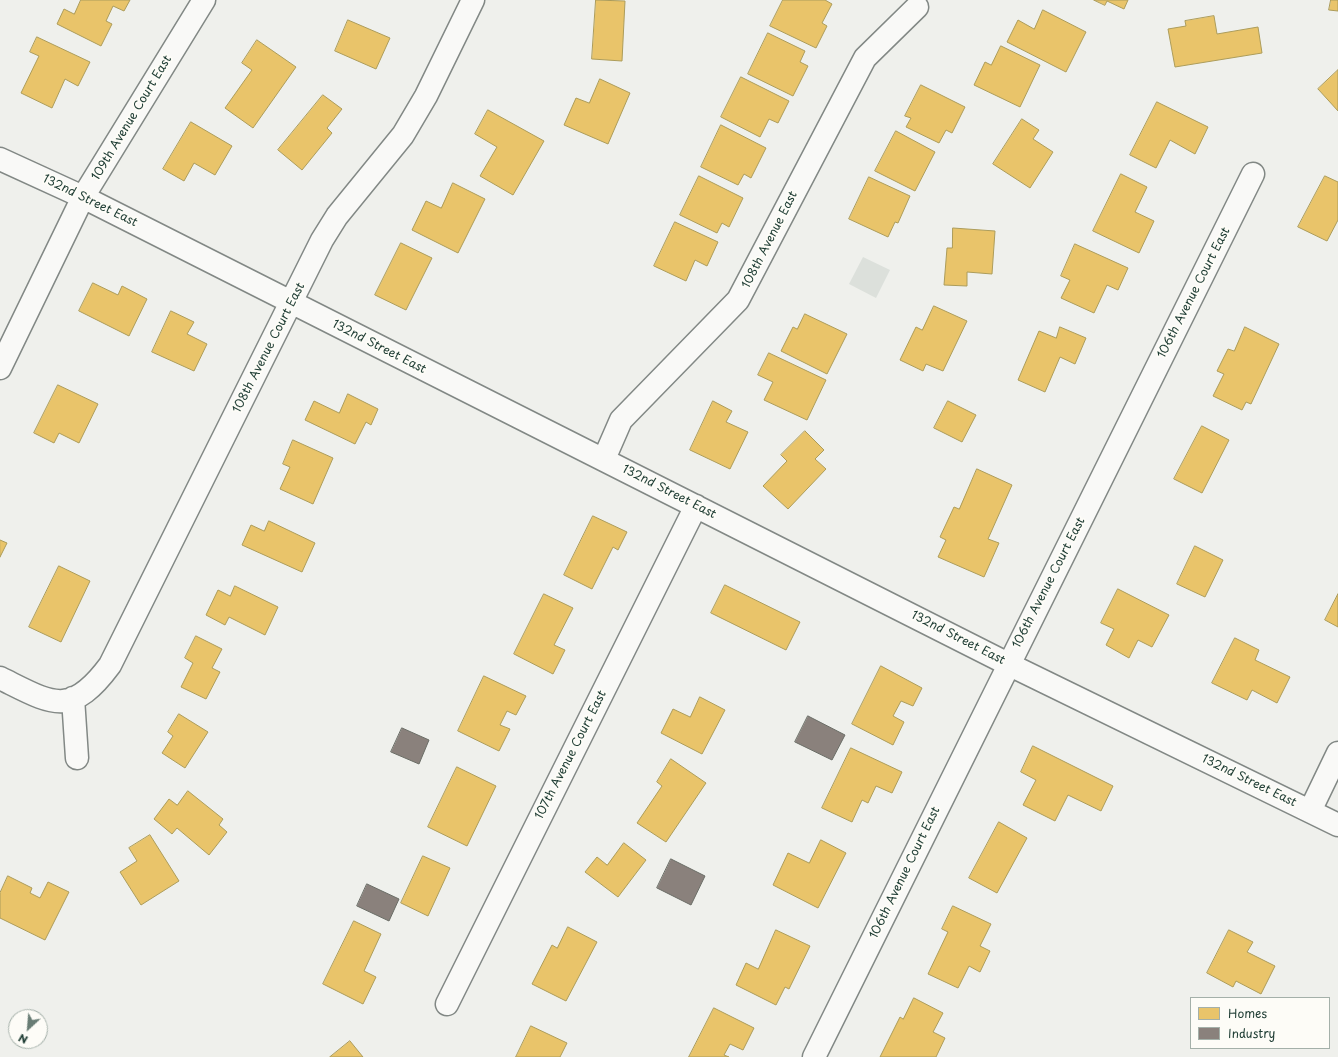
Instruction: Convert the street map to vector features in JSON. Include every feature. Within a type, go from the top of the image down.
[{"type":"street","name":"109th Avenue Court East","points":[[0,368],[83,198],[204,0]]},
{"type":"street","name":"108th Avenue Court East","points":[[73,698],[80,697],[89,690],[110,665],[292,303],[322,240],[337,216],[403,135],[426,96],[473,0]]},
{"type":"street","name":"108th Avenue East","points":[[604,459],[621,420],[738,300],[865,58],[917,7]]},
{"type":"street","name":"132nd Street East","points":[[0,159],[83,198],[604,459],[1008,664],[1338,825]]},
{"type":"street","name":"106th Avenue Court East","points":[[814,1057],[1008,664],[1253,174]]},
{"type":"street","name":"107th Avenue Court East","points":[[447,1004],[696,506]]},
{"type":"street","points":[[0,678],[51,701],[73,698],[77,758]]},
{"type":"street","points":[[1310,811],[1338,753]]},
{"type":"shaded area","points":[[863,257],[890,270],[876,298],[849,284]]},
{"type":"building: Homes","points":[[81,0],[130,0],[124,11],[113,6],[106,21],[112,24],[101,46],[57,24],[64,9],[74,14]]},
{"type":"building: Homes","points":[[596,0],[625,1],[622,61],[592,59]]},
{"type":"building: Homes","points":[[783,0],[825,0],[832,4],[822,23],[827,26],[816,48],[770,26]]},
{"type":"building: Homes","points":[[1094,0],[1128,0],[1124,9],[1107,1],[1105,5]]},
{"type":"building: Homes","points":[[1331,0],[1338,0],[1338,11],[1329,10]]},
{"type":"building: Homes","points":[[1043,10],[1086,32],[1066,72],[1007,42],[1018,20],[1034,29]]},
{"type":"building: Homes","points":[[1214,16],[1217,34],[1258,27],[1262,53],[1175,67],[1168,29],[1186,26],[1185,21]]},
{"type":"building: Homes","points":[[348,20],[390,38],[376,69],[335,51]]},
{"type":"building: Homes","points":[[768,33],[805,51],[800,62],[808,66],[793,96],[748,74]]},
{"type":"building: Homes","points":[[37,37],[90,62],[78,86],[65,79],[52,108],[21,93],[39,56],[30,52]]},
{"type":"building: Homes","points":[[257,40],[296,67],[253,128],[225,108],[252,70],[242,63]]},
{"type":"building: Homes","points":[[1001,46],[1040,65],[1020,107],[974,85],[985,62],[991,65]]},
{"type":"building: Homes","points":[[1338,70],[1338,111],[1318,89]]},
{"type":"building: Homes","points":[[741,77],[789,101],[778,123],[769,119],[760,137],[721,117]]},
{"type":"building: Homes","points":[[600,79],[630,93],[608,144],[564,125],[576,98],[589,103]]},
{"type":"building: Homes","points":[[921,85],[965,107],[952,133],[946,130],[939,143],[906,127],[911,118],[905,116]]},
{"type":"building: Homes","points":[[323,95],[342,109],[327,128],[332,133],[302,170],[278,150]]},
{"type":"building: Homes","points":[[1157,102],[1208,127],[1195,154],[1170,140],[1156,168],[1130,155]]},
{"type":"building: Homes","points":[[488,110],[544,141],[513,195],[480,176],[497,147],[475,134]]},
{"type":"building: Homes","points":[[1022,119],[1039,130],[1033,139],[1053,152],[1030,188],[993,164]]},
{"type":"building: Homes","points":[[191,122],[232,146],[215,175],[194,163],[184,181],[163,169]]},
{"type":"building: Homes","points":[[721,125],[766,148],[751,178],[744,174],[738,185],[701,167]]},
{"type":"building: Homes","points":[[896,131],[935,152],[915,191],[875,171]]},
{"type":"building: Homes","points":[[1121,174],[1147,187],[1135,212],[1154,221],[1139,253],[1093,231]]},
{"type":"building: Homes","points":[[699,176],[743,198],[729,227],[722,223],[717,233],[680,215]]},
{"type":"building: Homes","points":[[1325,176],[1338,182],[1338,220],[1327,241],[1298,227]]},
{"type":"building: Homes","points":[[869,177],[910,196],[898,223],[895,222],[888,237],[849,219]]},
{"type":"building: Homes","points":[[453,183],[485,199],[458,253],[412,230],[426,201],[441,208]]},
{"type":"building: Homes","points":[[675,222],[718,242],[707,266],[695,260],[686,281],[654,266]]},
{"type":"building: Homes","points":[[953,228],[995,231],[992,274],[967,272],[967,286],[944,285],[947,248],[952,248]]},
{"type":"building: Homes","points":[[401,243],[432,258],[406,310],[375,295]]},
{"type":"building: Homes","points":[[1075,244],[1128,268],[1118,290],[1107,285],[1094,313],[1061,298],[1070,280],[1061,276]]},
{"type":"building: Homes","points":[[93,283],[118,295],[122,286],[147,299],[129,336],[79,311]]},
{"type":"building: Homes","points":[[934,306],[967,321],[943,371],[926,364],[923,371],[900,360],[916,327],[922,330]]},
{"type":"building: Homes","points":[[171,311],[194,322],[187,334],[207,344],[194,371],[152,352]]},
{"type":"building: Homes","points":[[805,314],[847,334],[827,374],[781,351],[793,327],[797,329]]},
{"type":"building: Homes","points":[[1060,327],[1086,338],[1075,364],[1060,357],[1045,392],[1018,380],[1039,331],[1056,338]]},
{"type":"building: Homes","points":[[1245,327],[1279,344],[1251,404],[1246,402],[1242,410],[1213,396],[1224,374],[1217,371],[1228,349],[1234,351]]},
{"type":"building: Homes","points":[[769,353],[826,380],[807,420],[764,400],[773,382],[758,375]]},
{"type":"building: Homes","points":[[58,385],[98,404],[79,443],[59,433],[54,443],[34,433]]},
{"type":"building: Homes","points":[[348,394],[378,409],[371,425],[366,422],[355,444],[305,420],[314,401],[339,413]]},
{"type":"building: Homes","points":[[713,401],[732,411],[726,422],[748,432],[730,469],[690,450]]},
{"type":"building: Homes","points":[[948,401],[976,415],[962,442],[934,428]]},
{"type":"building: Homes","points":[[1202,426],[1229,440],[1202,493],[1174,479]]},
{"type":"building: Homes","points":[[805,431],[824,450],[815,459],[826,469],[788,509],[763,486],[787,461],[781,455]]},
{"type":"building: Homes","points":[[293,440],[333,458],[313,504],[280,489],[290,467],[283,464]]},
{"type":"building: Homes","points":[[977,469],[1012,485],[988,539],[999,543],[984,577],[938,557],[946,540],[940,537],[954,507],[959,509]]},
{"type":"building: Homes","points":[[593,516],[627,532],[618,550],[613,547],[592,589],[564,575]]},
{"type":"building: Homes","points":[[269,521],[315,543],[302,572],[242,545],[251,525],[264,531]]},
{"type":"building: Homes","points":[[0,540],[7,543],[0,557]]},
{"type":"building: Homes","points":[[1195,546],[1223,560],[1205,597],[1177,584]]},
{"type":"building: Homes","points":[[59,566],[90,581],[61,642],[29,627]]},
{"type":"building: Homes","points":[[725,585],[800,622],[786,650],[711,613]]},
{"type":"building: Homes","points":[[235,586],[278,607],[265,635],[229,617],[225,625],[206,615],[218,590],[230,596]]},
{"type":"building: Homes","points":[[1118,589],[1169,615],[1152,647],[1138,640],[1129,658],[1106,645],[1114,629],[1101,623]]},
{"type":"building: Homes","points":[[544,594],[573,608],[554,645],[565,650],[553,674],[514,654]]},
{"type":"building: Homes","points":[[1338,594],[1338,627],[1325,620]]},
{"type":"building: Homes","points":[[196,636],[222,649],[212,668],[220,672],[206,699],[181,687],[193,663],[185,658]]},
{"type":"building: Homes","points":[[1235,638],[1259,650],[1255,660],[1290,677],[1277,703],[1252,690],[1247,700],[1212,683]]},
{"type":"building: Homes","points":[[881,666],[922,688],[913,706],[901,701],[893,716],[904,722],[893,745],[852,724]]},
{"type":"building: Homes","points":[[484,676],[526,696],[516,715],[507,711],[500,725],[510,729],[499,751],[458,731]]},
{"type":"building: Homes","points":[[700,697],[725,710],[702,754],[661,733],[673,709],[690,717]]},
{"type":"building: Homes","points":[[179,714],[208,732],[185,768],[162,753],[173,736],[168,732]]},
{"type":"building: Homes","points":[[1033,746],[1113,786],[1101,811],[1068,795],[1055,821],[1023,805],[1036,780],[1021,772]]},
{"type":"building: Homes","points":[[851,748],[902,772],[892,793],[876,786],[868,803],[862,800],[852,822],[822,808]]},
{"type":"building: Homes","points":[[671,759],[706,783],[666,842],[637,823],[662,786],[657,782]]},
{"type":"building: Homes","points":[[457,767],[496,786],[467,846],[428,827]]},
{"type":"building: Homes","points":[[188,791],[223,819],[219,825],[227,832],[209,855],[177,828],[172,834],[154,819],[169,799],[177,805]]},
{"type":"building: Homes","points":[[999,822],[1027,838],[997,893],[969,878]]},
{"type":"building: Homes","points":[[150,835],[179,881],[141,905],[120,872],[137,861],[129,848]]},
{"type":"building: Homes","points":[[821,840],[846,853],[818,908],[773,885],[788,853],[809,863]]},
{"type":"building: Homes","points":[[624,843],[646,860],[618,897],[585,872],[597,857],[607,865]]},
{"type":"building: Homes","points":[[423,856],[450,868],[428,916],[401,903]]},
{"type":"building: Homes","points":[[8,876],[32,888],[30,893],[40,898],[48,882],[69,892],[45,940],[0,918],[0,893]]},
{"type":"building: Homes","points":[[953,906],[991,924],[980,946],[990,951],[980,972],[969,966],[958,988],[928,974],[948,932],[942,929]]},
{"type":"building: Homes","points":[[354,921],[381,934],[364,971],[376,977],[363,1004],[323,984]]},
{"type":"building: Homes","points":[[568,927],[597,942],[566,1001],[532,984],[552,945],[557,948]]},
{"type":"building: Homes","points":[[776,930],[810,946],[789,989],[785,987],[776,1005],[736,985],[746,963],[758,969]]},
{"type":"building: Homes","points":[[1229,930],[1253,942],[1247,952],[1275,966],[1261,994],[1236,981],[1233,987],[1207,973]]},
{"type":"building: Homes","points":[[914,998],[943,1013],[933,1032],[945,1038],[936,1057],[880,1057],[900,1017],[903,1019]]},
{"type":"building: Homes","points":[[714,1008],[754,1028],[743,1050],[730,1044],[724,1055],[729,1057],[689,1057]]},
{"type":"building: Homes","points":[[531,1026],[567,1043],[560,1057],[516,1057]]},
{"type":"building: Homes","points":[[350,1041],[363,1057],[330,1057]]},
{"type":"building: Industry","points":[[808,716],[845,735],[832,760],[795,742]]},
{"type":"building: Industry","points":[[402,728],[429,740],[419,764],[391,752]]},
{"type":"building: Industry","points":[[671,859],[705,876],[691,905],[657,888]]},
{"type":"building: Industry","points":[[367,884],[399,899],[389,921],[357,906]]}]
